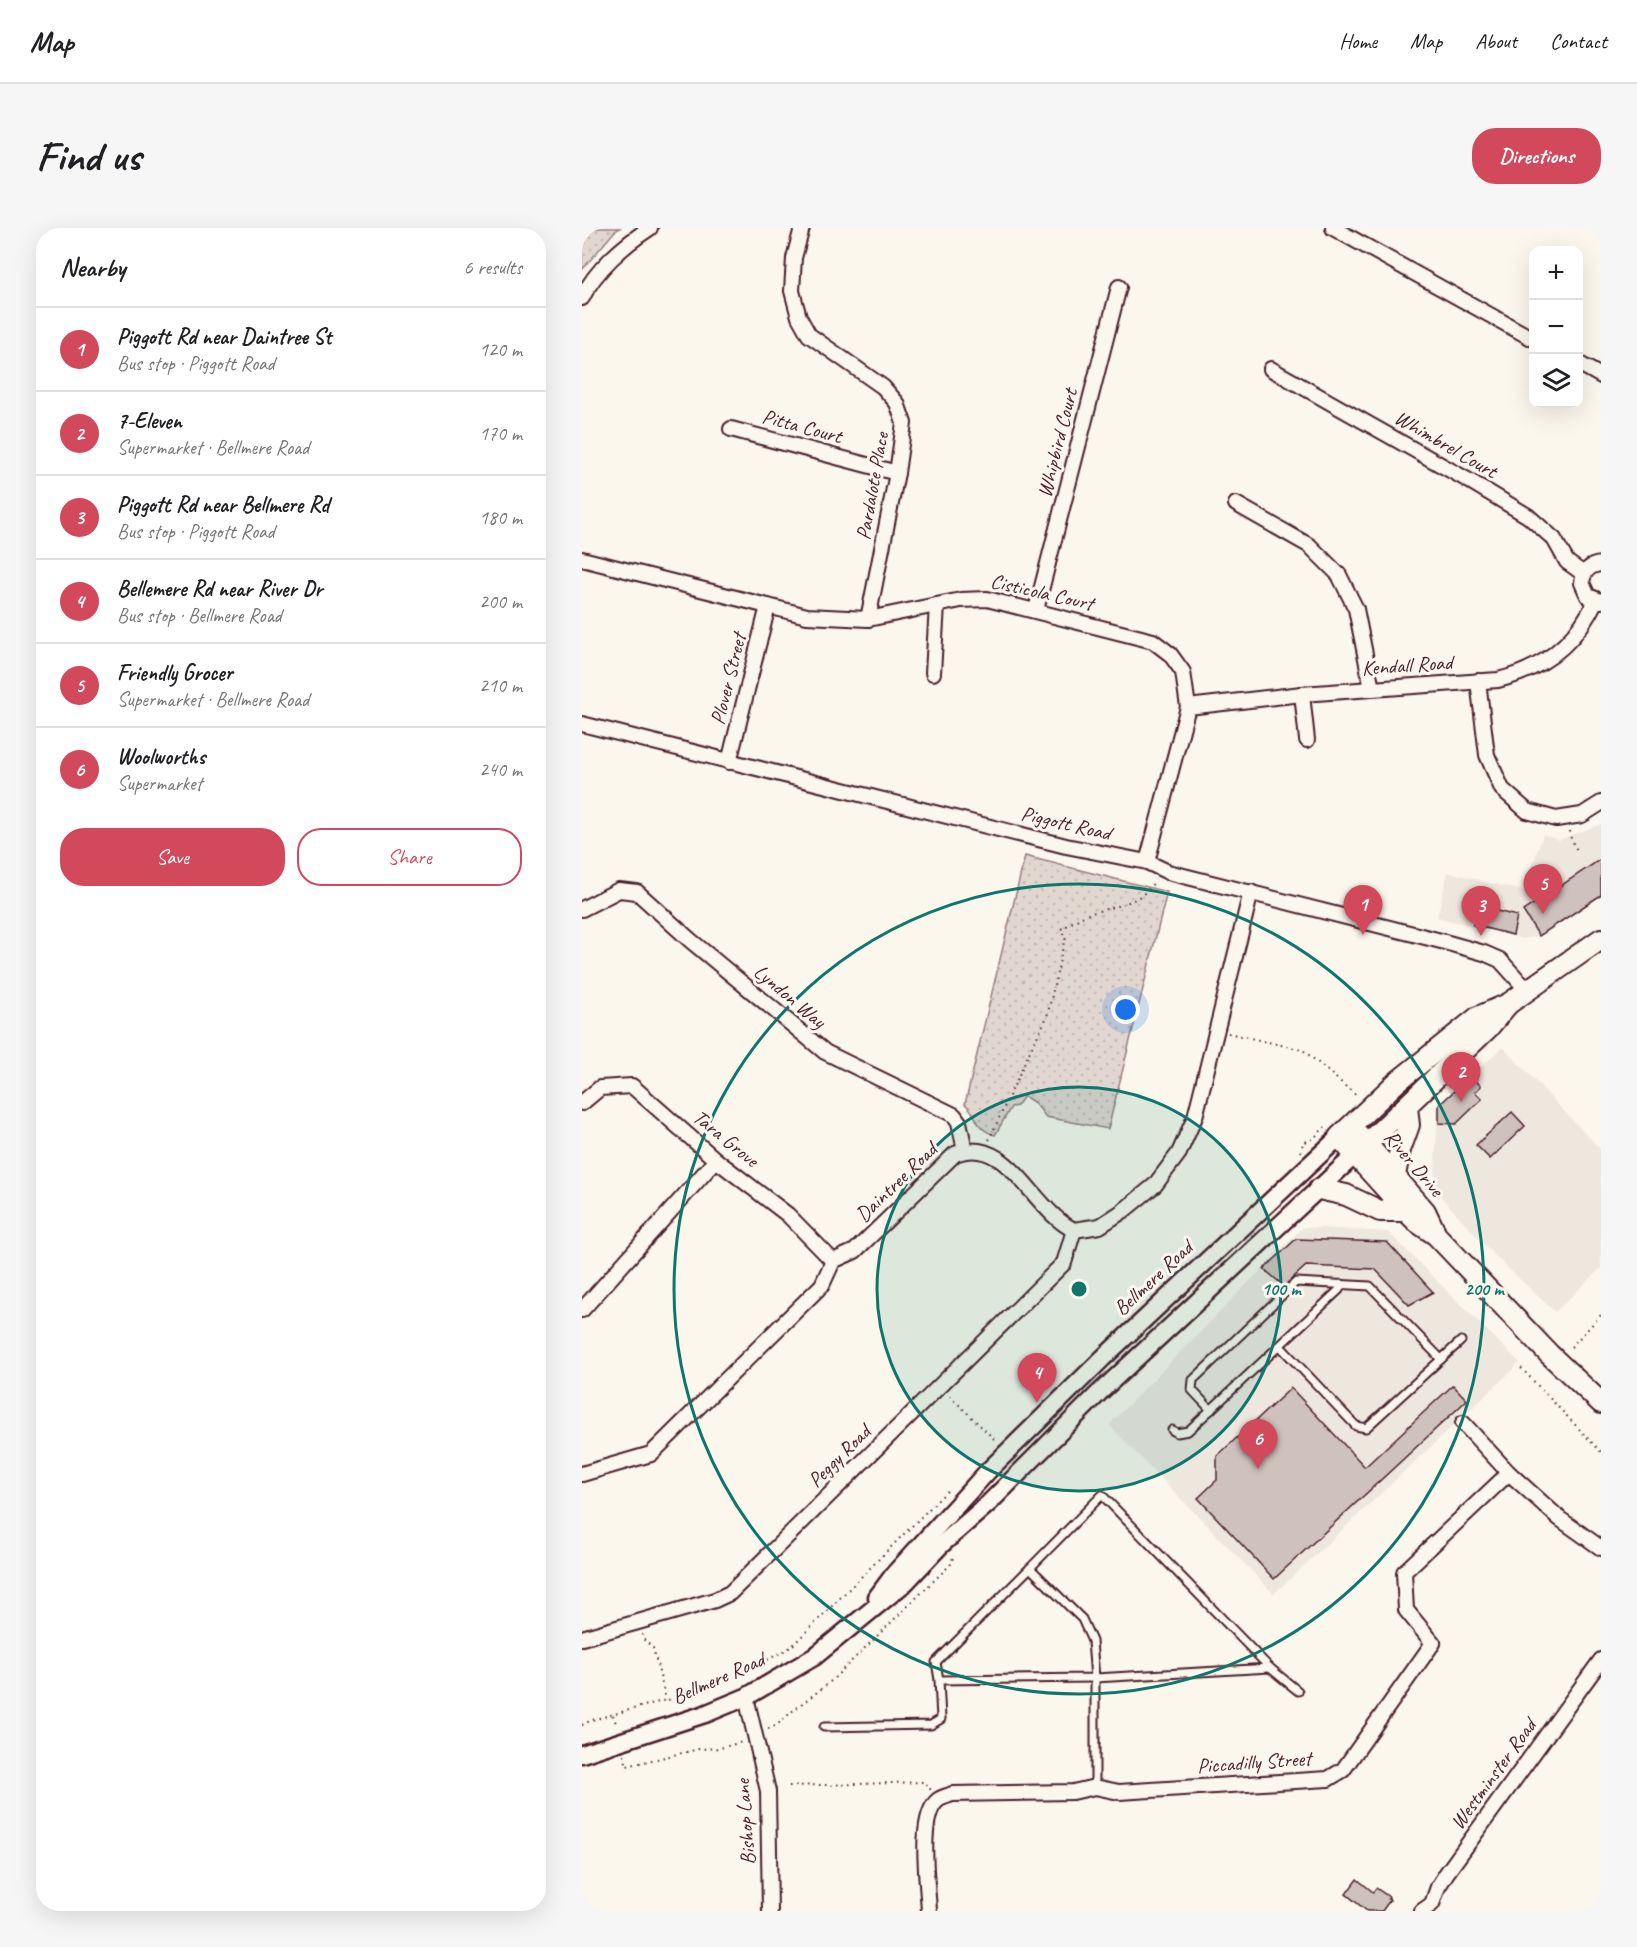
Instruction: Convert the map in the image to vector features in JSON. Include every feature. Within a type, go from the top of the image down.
[{"type":"main road","name":"Bellmere Road","points":[[1340,1128],[1478,1017],[1508,1004],[1601,939]]},
{"type":"main road","name":"Bellmere Road","points":[[1361,1150],[1488,1028],[1508,1004]]},
{"type":"main road","points":[[1395,1175],[1400,1150],[1409,1125],[1407,1107]]},
{"type":"main road","name":"River Drive","points":[[1340,1128],[1361,1150],[1406,1211],[1436,1235],[1549,1354],[1601,1403]]},
{"type":"main road","name":"River Drive","points":[[1361,1150],[1395,1175],[1425,1211],[1436,1235]]},
{"type":"main road","points":[[1319,1189],[1346,1195],[1380,1211],[1406,1211]]},
{"type":"street","points":[[582,298],[587,287],[610,260],[650,228]]},
{"type":"street","name":"Pardalote Place","points":[[802,228],[794,258],[792,291],[799,317],[809,335],[883,387],[897,403],[904,423],[897,473],[868,619]]},
{"type":"street","points":[[1333,228],[1529,337]]},
{"type":"street","name":"Whipbird Court","points":[[1036,610],[1119,287]]},
{"type":"street","points":[[1583,366],[1601,376]]},
{"type":"street","name":"Whimbrel Court","points":[[1271,369],[1528,516],[1554,538],[1567,562],[1584,574]]},
{"type":"street","name":"Pitta Court","points":[[731,429],[897,473]]},
{"type":"street","points":[[1236,504],[1310,546],[1339,575],[1356,609],[1372,689]]},
{"type":"street","name":"Cisticola Court","points":[[582,559],[807,616],[868,619],[961,600],[987,599],[1153,641],[1170,654],[1183,672],[1188,707],[1153,865]]},
{"type":"street","points":[[1598,600],[1588,596],[1583,587],[1584,574],[1591,566],[1601,564]]},
{"type":"street","name":"Kendall Road","points":[[1188,707],[1302,693],[1498,680],[1518,675],[1550,659],[1577,633],[1598,600]]},
{"type":"street","points":[[933,673],[937,605]]},
{"type":"street","name":"Plover Street","points":[[729,762],[768,606]]},
{"type":"street","points":[[1478,681],[1487,755],[1502,789],[1527,811],[1556,819],[1582,815],[1601,803]]},
{"type":"street","points":[[1302,693],[1307,740]]},
{"type":"street","name":"Piggott Road","points":[[582,724],[1066,846],[1153,865],[1168,873],[1251,892],[1484,953],[1500,960],[1527,990]]},
{"type":"street","name":"Lyndon Way","points":[[582,909],[619,890],[637,892],[690,940],[825,1052],[954,1115],[959,1122],[965,1150]]},
{"type":"street","points":[[987,1152],[1005,1162],[1055,1219],[1074,1230],[1100,1226],[1155,1185],[1179,1153],[1195,1117],[1251,892]]},
{"type":"street","name":"Tara Grove","points":[[582,1103],[600,1088],[632,1086],[716,1160],[788,1215],[833,1261]]},
{"type":"street","name":"Bellmere Road","points":[[860,1619],[894,1574],[988,1471],[1340,1128]]},
{"type":"street","name":"Daintree Road","points":[[833,1261],[855,1251],[955,1154],[965,1150],[987,1152]]},
{"type":"street","name":"Bellmere Road","points":[[582,1754],[705,1714],[746,1697],[814,1657],[906,1582],[941,1545],[989,1503],[1102,1390],[1361,1150]]},
{"type":"street","points":[[582,1310],[716,1160]]},
{"type":"street","name":"Peggy Road","points":[[582,1638],[716,1600],[730,1593],[1064,1263],[1074,1230]]},
{"type":"street","points":[[582,1474],[651,1454],[822,1285],[833,1261]]},
{"type":"street","points":[[1463,1423],[1509,1473],[1560,1519],[1601,1548]]},
{"type":"street","name":"Piccadilly Street","points":[[938,1800],[952,1794],[1073,1792],[1095,1787],[1119,1792],[1329,1779],[1343,1770],[1433,1643],[1406,1610],[1404,1572],[1509,1473]]},
{"type":"street","name":"Westminster Road","points":[[1433,1909],[1438,1887],[1446,1874],[1601,1660]]},
{"type":"street","name":"Bishop Lane","points":[[746,1697],[768,1791],[770,1911]]},
{"type":"street","points":[[929,1911],[926,1827],[929,1813],[938,1800]]},
{"type":"lane","points":[[1211,1410],[1192,1390],[1193,1380],[1296,1282],[1370,1286],[1441,1359]]},
{"type":"lane","points":[[1172,1430],[1177,1433],[1188,1431],[1339,1290],[1342,1284]]},
{"type":"lane","points":[[1280,1346],[1356,1426],[1361,1428],[1370,1426],[1461,1341]]},
{"type":"lane","points":[[824,1727],[932,1725],[941,1719],[936,1662],[1102,1496],[1270,1668],[1298,1691]]},
{"type":"lane","points":[[1030,1568],[1082,1619],[1092,1641],[1095,1678],[1095,1787]]},
{"type":"lane","points":[[939,1680],[1095,1678],[1270,1668]]},
{"type":"path","points":[[1570,831],[1571,840],[1577,850]]},
{"type":"path","points":[[987,1152],[991,1134],[1047,1017],[1066,940],[1061,929],[1084,916],[1125,904],[1142,896],[1151,889],[1156,879],[1153,865]]},
{"type":"path","points":[[1217,1030],[1303,1050],[1357,1096]]},
{"type":"path","points":[[1300,1154],[1303,1143],[1340,1128]]},
{"type":"path","points":[[1571,1347],[1601,1315]]},
{"type":"path","points":[[1521,1368],[1601,1452]]},
{"type":"path","points":[[945,1381],[953,1390],[949,1395],[998,1442]]},
{"type":"path","points":[[582,1725],[666,1700],[688,1698],[738,1677],[791,1647],[951,1488]]},
{"type":"path","points":[[777,1725],[830,1683],[952,1563]]},
{"type":"path","points":[[637,1622],[643,1639],[653,1648],[666,1700]]},
{"type":"path","points":[[613,1714],[617,1727]]},
{"type":"path","points":[[624,1754],[627,1766],[699,1749],[720,1748],[742,1742]]},
{"type":"path","points":[[789,1786],[925,1782],[938,1800]]},
{"type":"shaded area","points":[[582,228],[620,228],[582,270]]},
{"type":"shaded area","points":[[1601,824],[1601,896],[1543,935],[1523,939],[1437,917],[1448,872],[1523,891],[1543,835],[1559,840]]},
{"type":"shaded area","points":[[1025,856],[1167,892],[1108,1129],[1046,1117],[1035,1103],[1024,1096],[1017,1106],[1011,1107],[995,1135],[979,1125],[970,1108],[965,1104]]},
{"type":"shaded area","points":[[1503,1047],[1601,1150],[1601,1268],[1555,1312],[1494,1255],[1434,1189],[1438,1104]]},
{"type":"shaded area","points":[[1303,1227],[1388,1232],[1520,1363],[1274,1594],[1109,1425]]},
{"type":"building","points":[[1601,859],[1601,895],[1539,936],[1523,911]]},
{"type":"building","points":[[1477,906],[1517,916],[1513,935],[1473,925]]},
{"type":"building","points":[[1472,1077],[1481,1086],[1475,1092],[1482,1099],[1456,1124],[1439,1123],[1439,1105]]},
{"type":"building","points":[[1512,1112],[1525,1126],[1490,1159],[1476,1145]]},
{"type":"building","points":[[1296,1239],[1387,1242],[1433,1292],[1409,1305],[1375,1269],[1306,1266],[1284,1286],[1264,1269]]},
{"type":"building","points":[[1453,1385],[1467,1400],[1274,1579],[1198,1498],[1217,1480],[1217,1456],[1291,1388],[1365,1467]]},
{"type":"building","points":[[1357,1879],[1373,1892],[1376,1888],[1389,1897],[1390,1900],[1382,1911],[1367,1911],[1346,1894]]},
{"type":"place","name":"Friendly Grocer","points":[[1543,914]]},
{"type":"place","name":"Piggott Rd near Daintree St","points":[[1363,935]]},
{"type":"place","name":"Piggott Rd near Bellmere Rd","points":[[1481,936]]},
{"type":"place","name":"7-Eleven","points":[[1461,1102]]},
{"type":"place","name":"Bellemere Rd near River Dr","points":[[1037,1403]]},
{"type":"place","name":"Woolworths","points":[[1258,1469]]}]
